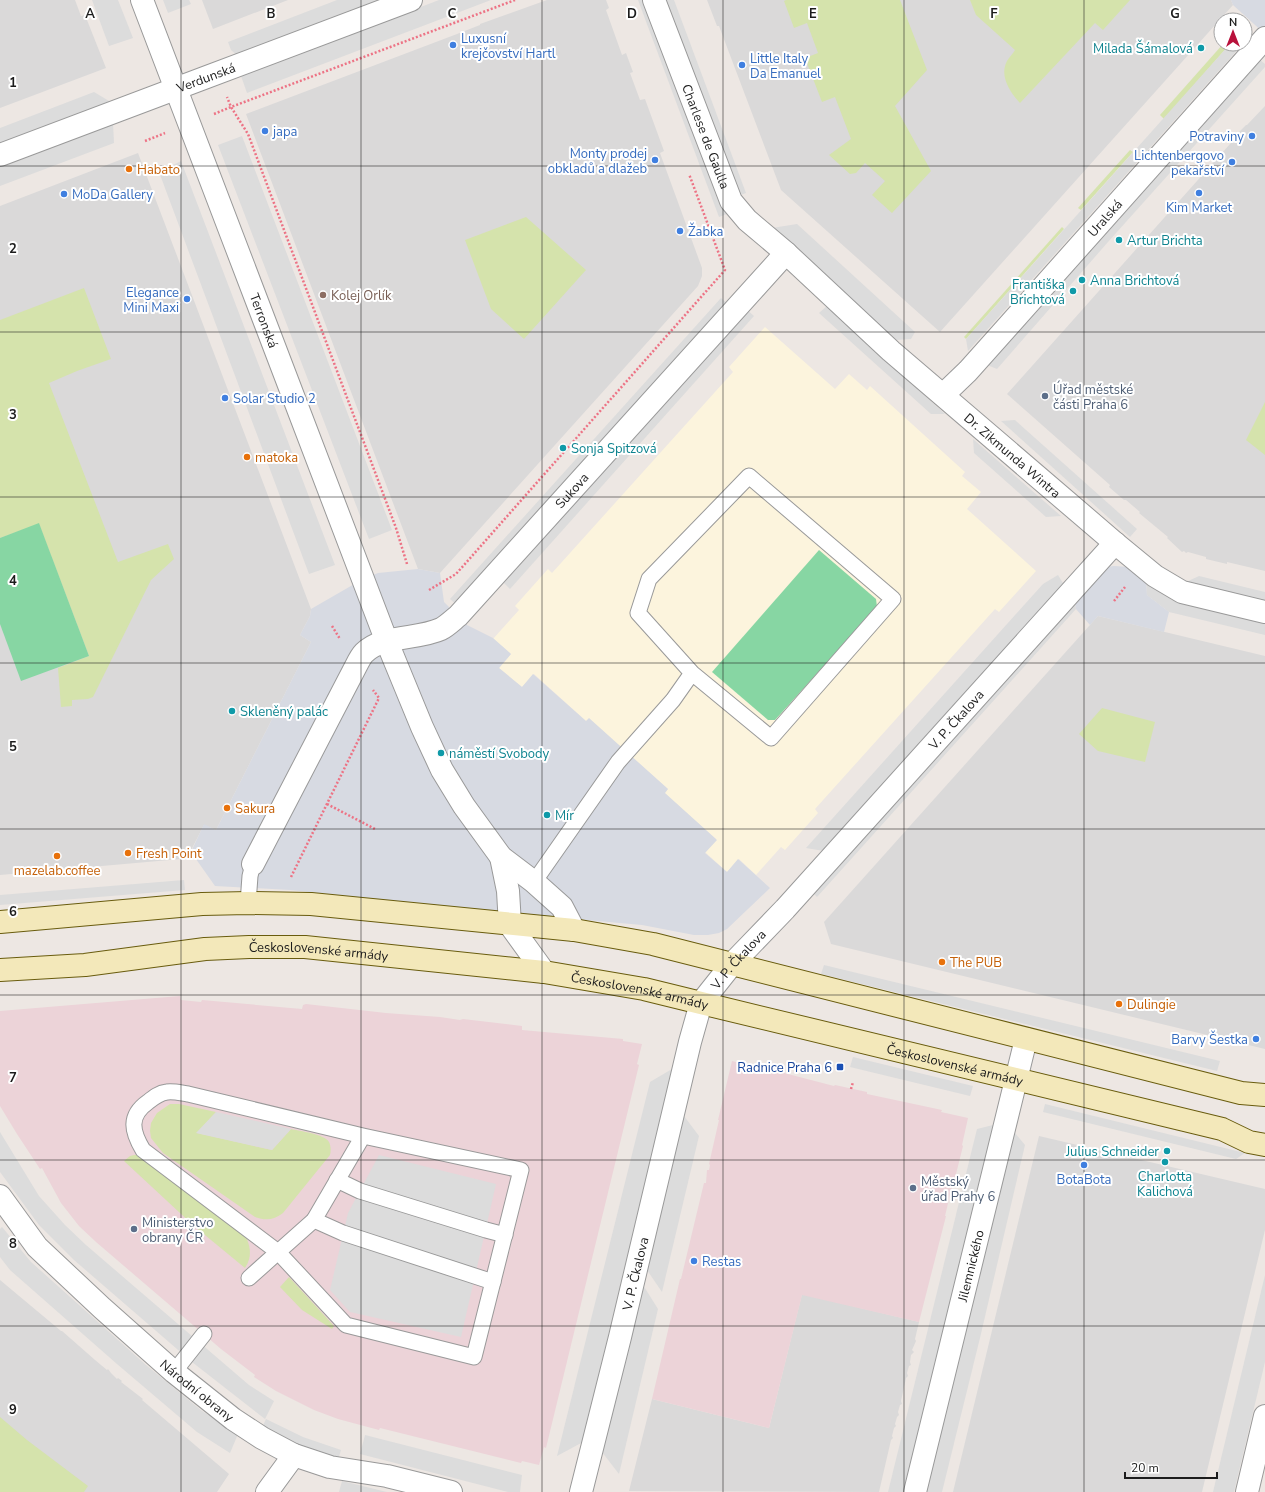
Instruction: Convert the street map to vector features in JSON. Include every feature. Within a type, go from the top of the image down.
[{"type":"main road","points":[[0,922],[202,904],[248,903],[311,904],[510,925],[574,930],[653,944],[1241,1093],[1265,1095]]},
{"type":"main road","name":"Československé armády","points":[[0,970],[85,965],[205,949],[305,947],[544,972],[639,988],[702,1003],[1222,1129],[1249,1142],[1265,1145]]},
{"type":"street","name":"Terronská","points":[[142,0],[387,642]]},
{"type":"street","name":"Verdunská","points":[[0,155],[175,88],[219,74],[411,0]]},
{"type":"street","name":"Charlese de Gaulla","points":[[654,0],[731,201],[747,220],[786,253]]},
{"type":"street","name":"Uralská","points":[[942,395],[968,371],[1265,38]]},
{"type":"street","name":"Dr. Zikmunda Wintra","points":[[786,253],[891,351],[1155,576],[1182,592],[1265,612]]},
{"type":"street","name":"Sukova","points":[[387,642],[442,629],[458,616],[786,253]]},
{"type":"street","name":"V. P. Čkalova","points":[[581,1492],[622,1329],[690,1042],[702,1003],[732,964],[785,909],[1115,543]]},
{"type":"street","points":[[253,864],[356,666],[364,653],[387,642],[422,727],[442,770],[464,806],[501,858],[534,882],[562,907],[574,930]]},
{"type":"street","points":[[501,858],[508,891],[510,925],[544,972]]},
{"type":"street","name":"Jilemnického","points":[[915,1492],[1026,1039]]},
{"type":"street","name":"Národní obrany","points":[[0,1196],[37,1246],[102,1308],[174,1372],[245,1427],[294,1455],[330,1466],[387,1476],[451,1492]]},
{"type":"street","points":[[1247,1492],[1265,1416]]},
{"type":"street","points":[[267,1492],[294,1455]]},
{"type":"lane","points":[[749,476],[893,599],[771,738],[692,673],[638,613],[649,579],[749,476]]},
{"type":"lane","points":[[534,882],[618,762],[673,700],[692,673]]},
{"type":"lane","points":[[248,903],[250,876],[253,864]]},
{"type":"lane","points":[[168,1092],[188,1094],[363,1136],[521,1170],[474,1357],[346,1325],[278,1252],[143,1150],[136,1139],[133,1126],[134,1120],[141,1106],[158,1094],[168,1092]]},
{"type":"lane","points":[[250,1278],[314,1220],[363,1136]]},
{"type":"lane","points":[[337,1180],[360,1191],[505,1235]]},
{"type":"lane","points":[[314,1220],[344,1233],[493,1282]]},
{"type":"lane","points":[[174,1372],[204,1334]]},
{"type":"path","points":[[213,115],[516,0]]},
{"type":"path","points":[[226,95],[231,107],[248,134],[396,528],[407,564]]},
{"type":"path","points":[[145,142],[169,132]]},
{"type":"path","points":[[429,590],[456,574],[725,270],[687,168]]},
{"type":"path","points":[[327,804],[375,830]]},
{"type":"path","points":[[851,1089],[853,1082]]},
{"type":"shaded area","points":[[0,0],[75,0],[81,16],[85,15],[106,68],[0,108]]},
{"type":"shaded area","points":[[92,0],[118,0],[133,38],[109,46]]},
{"type":"shaded area","points":[[163,0],[189,0],[191,4],[168,13]]},
{"type":"shaded area","points":[[202,0],[288,0],[213,29]]},
{"type":"shaded area","points":[[337,0],[389,0],[239,57],[231,50],[228,42]]},
{"type":"shaded area","points":[[439,0],[491,0],[247,93],[241,76]]},
{"type":"shaded area","points":[[547,0],[606,0],[609,8],[606,10],[622,55],[626,53],[633,72],[630,73],[640,100],[645,99],[664,151],[660,153],[702,268],[702,276],[698,286],[440,573],[418,569],[246,114],[480,24]]},
{"type":"shaded area","points":[[638,0],[646,0],[727,214],[719,217]]},
{"type":"shaded area","points":[[661,0],[674,0],[746,193],[735,197]]},
{"type":"shaded area","points":[[707,0],[1231,0],[1233,5],[1227,12],[1213,12],[1213,27],[940,332],[781,190],[719,26],[717,26]]},
{"type":"shaded area","points":[[1231,0],[1265,0],[1265,34],[1253,23],[1253,12],[1241,12],[1233,5]]},
{"type":"shaded area","points":[[1223,52],[1236,52],[968,351],[966,339]]},
{"type":"shaded area","points":[[1260,60],[1265,64],[1265,67],[1108,242],[997,369],[987,365]]},
{"type":"shaded area","points":[[94,92],[114,104],[0,147],[0,128]]},
{"type":"shaded area","points":[[1265,106],[1265,571],[1227,562],[1227,564],[1206,559],[1206,557],[1188,552],[1182,552],[1167,538],[1168,537],[1109,487],[1110,485],[1007,394],[1234,140],[1233,138]]},
{"type":"shaded area","points":[[113,123],[114,143],[0,186],[0,165]]},
{"type":"shaded area","points":[[242,136],[392,530],[369,539],[218,145]]},
{"type":"shaded area","points":[[138,153],[311,609],[310,616],[300,635],[311,642],[216,830],[204,825],[188,856],[181,859],[0,875],[0,206]]},
{"type":"shaded area","points":[[181,161],[335,565],[309,574],[159,172]]},
{"type":"shaded area","points":[[797,224],[915,332],[911,339],[896,340],[772,228]]},
{"type":"shaded area","points":[[721,298],[728,304],[457,605],[450,599]]},
{"type":"shaded area","points":[[827,306],[945,414],[931,414],[819,313]]},
{"type":"shaded area","points":[[746,309],[754,316],[510,589],[503,582]]},
{"type":"shaded area","points":[[765,327],[835,389],[849,374],[867,390],[870,386],[965,472],[962,476],[981,492],[967,509],[1036,571],[999,612],[995,609],[815,809],[818,813],[785,850],[781,847],[756,875],[739,859],[727,872],[705,852],[716,839],[664,793],[668,789],[589,719],[586,721],[534,674],[522,687],[499,668],[511,654],[493,639],[519,610],[515,606],[548,569],[552,573],[733,372],[729,367]]},
{"type":"shaded area","points":[[1015,420],[1137,529],[1130,537],[1001,421]]},
{"type":"shaded area","points":[[973,439],[1061,516],[1046,517],[974,453]]},
{"type":"shaded area","points":[[1107,567],[1130,567],[1146,580],[1147,595],[1169,612],[1164,632],[1098,616],[1090,625],[1076,609],[1074,597]]},
{"type":"shaded area","name":"náměstí Svobody","points":[[418,569],[440,573],[444,602],[467,625],[493,638],[511,654],[499,668],[522,687],[533,674],[586,721],[589,718],[668,789],[665,793],[717,840],[705,853],[727,872],[738,859],[770,888],[727,929],[719,933],[708,935],[694,935],[642,925],[487,911],[290,890],[215,886],[191,852],[204,824],[216,830],[311,642],[300,635],[310,616],[311,609],[363,579],[378,573]]},
{"type":"shaded area","points":[[1058,575],[1066,588],[830,852],[806,848],[1043,584]]},
{"type":"shaded area","points":[[1199,576],[1265,592],[1265,602],[1184,583]]},
{"type":"shaded area","points":[[1146,580],[1172,600],[1265,623],[1265,635],[1169,612],[1147,595]]},
{"type":"shaded area","points":[[1074,597],[1076,609],[817,897],[811,891]]},
{"type":"shaded area","points":[[1098,616],[1265,656],[1265,1049],[831,944],[824,922]]},
{"type":"shaded area","points":[[184,880],[185,890],[0,905],[0,895]]},
{"type":"shaded area","points":[[824,965],[1220,1061],[1217,1071],[821,974]]},
{"type":"shaded area","points":[[180,996],[181,1000],[201,1002],[202,1000],[302,1009],[303,1005],[306,1004],[386,1013],[460,1020],[463,1019],[522,1026],[522,1030],[623,1039],[623,1041],[642,1044],[637,1064],[639,1065],[546,1448],[544,1447],[539,1465],[522,1461],[521,1463],[338,1419],[314,1410],[276,1391],[254,1377],[255,1375],[221,1349],[96,1242],[79,1226],[61,1203],[42,1168],[40,1169],[0,1106],[0,1011]]},
{"type":"shaded area","points":[[853,1057],[973,1086],[970,1096],[850,1067]]},
{"type":"shaded area","points":[[732,1061],[834,1086],[867,1092],[867,1094],[942,1110],[941,1112],[968,1118],[963,1146],[919,1322],[802,1295],[769,1428],[652,1399],[704,1183],[706,1183],[707,1170],[709,1170],[718,1120]]},
{"type":"shaded area","points":[[672,1069],[583,1442],[557,1456],[650,1082]]},
{"type":"shaded area","points":[[1045,1104],[1245,1153],[1236,1159],[1043,1112]]},
{"type":"shaded area","points":[[216,1112],[291,1129],[272,1150],[196,1133]]},
{"type":"shaded area","points":[[684,1116],[699,1136],[662,1292],[647,1270]]},
{"type":"shaded area","points":[[997,1124],[908,1492],[888,1492],[977,1129]]},
{"type":"shaded area","points":[[1010,1127],[1025,1145],[980,1338],[942,1492],[922,1492]]},
{"type":"shaded area","points":[[0,1132],[39,1196],[65,1225],[86,1245],[249,1385],[274,1401],[265,1419],[192,1362],[74,1260],[39,1225],[0,1172]]},
{"type":"shaded area","points":[[1039,1136],[1265,1189],[1265,1230],[1202,1492],[953,1492]]},
{"type":"shaded area","points":[[379,1155],[496,1184],[461,1337],[350,1312],[330,1290],[348,1213]]},
{"type":"shaded area","points":[[2,1227],[31,1262],[146,1365],[202,1411],[238,1434],[230,1453],[197,1432],[10,1270],[0,1257],[0,1229]]},
{"type":"shaded area","points":[[1265,1275],[1265,1362],[1234,1492],[1213,1492]]},
{"type":"shaded area","points":[[0,1280],[107,1370],[108,1369],[117,1379],[118,1378],[122,1381],[121,1382],[143,1399],[142,1400],[229,1474],[217,1492],[0,1492]]},
{"type":"shaded area","points":[[643,1285],[658,1309],[619,1474],[602,1452]]},
{"type":"shaded area","points":[[802,1294],[919,1322],[915,1339],[916,1341],[912,1350],[914,1352],[911,1355],[911,1365],[909,1366],[907,1373],[908,1376],[906,1378],[901,1401],[902,1404],[900,1405],[898,1412],[899,1415],[895,1424],[896,1426],[894,1428],[893,1438],[891,1440],[879,1492],[629,1491],[652,1399],[769,1428]]},
{"type":"shaded area","points":[[266,1419],[303,1437],[341,1450],[338,1460],[299,1446],[262,1428]]},
{"type":"shaded area","points":[[365,1435],[522,1475],[520,1492],[508,1492],[360,1454]]},
{"type":"shaded area","points":[[342,1481],[387,1492],[339,1492]]},
{"type":"green space","points":[[900,0],[927,70],[895,106],[931,171],[892,213],[872,195],[885,181],[865,163],[856,173],[850,174],[829,155],[851,139],[835,97],[822,102],[805,58],[818,53],[807,23],[794,28],[784,1]]},
{"type":"green space","points":[[970,0],[1130,0],[1103,30],[1095,23],[1020,103],[1009,89],[1004,72],[1007,61],[1015,50],[976,15]]},
{"type":"green space","points":[[1216,52],[1223,52],[1164,119],[1160,115]]},
{"type":"green space","points":[[1130,150],[1133,152],[1081,210],[1078,208]]},
{"type":"green space","points":[[526,217],[586,270],[524,339],[491,309],[465,240]]},
{"type":"green space","points":[[1062,227],[1064,229],[966,339],[964,337]]},
{"type":"green space","points":[[84,288],[111,359],[49,383],[118,562],[168,544],[174,559],[151,580],[93,697],[88,699],[72,700],[72,706],[61,707],[58,668],[89,656],[39,524],[0,538],[0,320]]},
{"type":"green space","points":[[1265,402],[1265,455],[1246,440]]},
{"type":"green space","points":[[39,523],[89,656],[21,681],[0,624],[0,538]]},
{"type":"green space","points":[[819,550],[876,599],[877,607],[775,720],[768,720],[712,672]]},
{"type":"green space","points":[[1102,708],[1155,722],[1145,762],[1098,751],[1079,734]]},
{"type":"green space","points":[[170,1104],[179,1104],[216,1112],[197,1133],[272,1150],[291,1129],[327,1139],[331,1150],[330,1155],[283,1213],[270,1219],[255,1217],[163,1153],[151,1138],[151,1123],[157,1113]]},
{"type":"green space","points":[[138,1155],[144,1159],[245,1234],[250,1255],[248,1264],[245,1268],[194,1226],[124,1161],[130,1156]]},
{"type":"green space","points":[[289,1277],[334,1326],[332,1329],[302,1310],[280,1287]]},
{"type":"green space","points":[[0,1417],[27,1440],[88,1486],[84,1492],[0,1492]]},
{"type":"place","name":"Luxusní krejčovství Hartl","points":[[453,45]]},
{"type":"place","name":"Milada Šámalová","points":[[1201,48]]},
{"type":"place","name":"Little Italy Da Emanuel","points":[[742,65]]},
{"type":"place","name":"japa","points":[[265,131]]},
{"type":"place","name":"Potraviny","points":[[1252,136]]},
{"type":"place","name":"Monty prodej obkladů a dlažeb","points":[[655,160]]},
{"type":"place","name":"Lichtenbergovo pekařství","points":[[1232,162]]},
{"type":"place","name":"Habato","points":[[129,169]]},
{"type":"place","name":"Kim Market","points":[[1199,193]]},
{"type":"place","name":"MoDa Gallery","points":[[64,194]]},
{"type":"place","name":"Žabka","points":[[680,231]]},
{"type":"place","name":"Artur Brichta","points":[[1119,240]]},
{"type":"place","name":"Anna Brichtová","points":[[1082,280]]},
{"type":"place","name":"Františka Brichtová","points":[[1073,291]]},
{"type":"place","name":"Kolej Orlík","points":[[323,295]]},
{"type":"place","name":"Elegance Mini Maxi","points":[[187,299]]},
{"type":"place","name":"Úřad městské části Praha 6","points":[[1045,396]]},
{"type":"place","name":"Solar Studio 2","points":[[225,398]]},
{"type":"place","name":"Sonja Spitzová","points":[[563,448]]},
{"type":"place","name":"matoka","points":[[247,457]]},
{"type":"place","name":"Skleněný palác","points":[[232,711]]},
{"type":"place","name":"náměstí Svobody","points":[[441,753]]},
{"type":"place","name":"Sakura","points":[[227,808]]},
{"type":"place","name":"Mír","points":[[547,815]]},
{"type":"place","name":"Fresh Point","points":[[128,853]]},
{"type":"place","name":"mazelab.coffee","points":[[57,856]]},
{"type":"place","name":"The PUB","points":[[942,962]]},
{"type":"place","name":"Dulingie","points":[[1119,1004]]},
{"type":"place","name":"Barvy Šestka","points":[[1256,1039]]},
{"type":"place","name":"Radnice Praha 6","points":[[840,1067]]},
{"type":"place","name":"Julius Schneider","points":[[1167,1151]]},
{"type":"place","name":"Charlotta Kalichová","points":[[1165,1162]]},
{"type":"place","name":"BotaBota","points":[[1084,1165]]},
{"type":"place","name":"Městský úřad Prahy 6","points":[[913,1188]]},
{"type":"place","name":"Ministerstvo obrany ČR","points":[[134,1229]]},
{"type":"place","name":"Restas","points":[[694,1261]]}]
